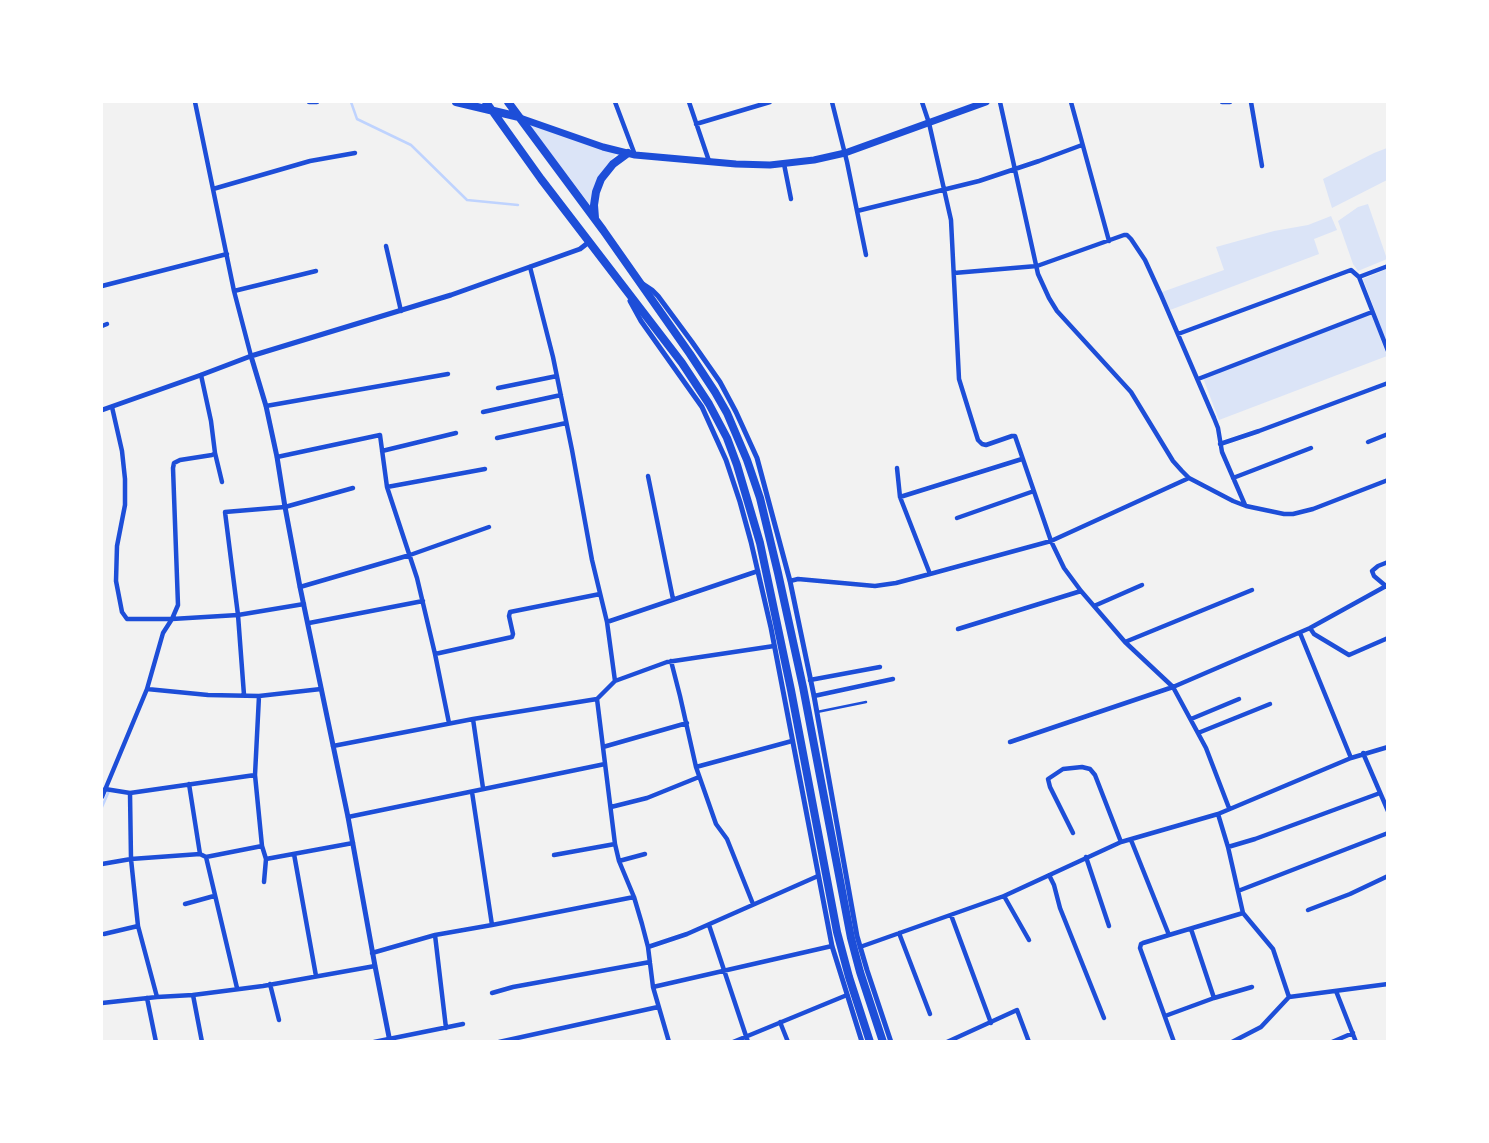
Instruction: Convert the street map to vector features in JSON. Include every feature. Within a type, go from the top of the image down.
[{"type":"highway","points":[[456,102],[519,117]]},
{"type":"highway","points":[[486,102],[623,288],[682,363],[727,438],[760,543],[837,932],[870,1041]]},
{"type":"highway","points":[[508,102],[640,282],[715,392],[744,451],[760,498],[803,687],[836,840],[850,938],[883,1041]]},
{"type":"highway","points":[[595,219],[594,205],[601,180],[612,164],[632,154]]},
{"type":"highway","points":[[791,690],[803,687]]},
{"type":"main road","points":[[519,117],[603,147],[632,154],[736,164],[784,164],[845,153],[986,102]]},
{"type":"street","points":[[195,102],[234,291],[266,406],[277,457],[300,587],[348,817],[390,1040]]},
{"type":"street","points":[[309,102],[317,102]]},
{"type":"street","points":[[515,102],[519,117]]},
{"type":"street","points":[[615,102],[632,154]]},
{"type":"street","points":[[689,102],[709,162]]},
{"type":"street","points":[[696,124],[769,102]]},
{"type":"street","points":[[832,102],[866,255]]},
{"type":"street","points":[[922,102],[951,220],[959,379],[978,440],[986,445],[1015,436],[1051,541],[1064,568],[1125,642],[1173,687],[1198,733],[1229,808]]},
{"type":"street","points":[[1000,102],[1037,266],[1049,298],[1057,311],[1131,392],[1173,461],[1189,478],[1246,506],[1273,513],[1299,513],[1388,480]]},
{"type":"street","points":[[1070,102],[1109,241]]},
{"type":"street","points":[[1223,102],[1230,102]]},
{"type":"street","points":[[1251,102],[1262,166]]},
{"type":"street","points":[[857,211],[979,181],[1082,145]]},
{"type":"street","points":[[213,189],[310,161],[355,153]]},
{"type":"street","points":[[784,164],[791,199]]},
{"type":"street","points":[[954,273],[1037,266],[1127,235],[1144,260],[1198,379],[1217,426],[1223,454],[1246,506]]},
{"type":"street","points":[[102,410],[251,356],[401,311],[530,267],[580,249],[589,242]]},
{"type":"street","points":[[387,246],[401,311]]},
{"type":"street","points":[[102,286],[227,254]]},
{"type":"street","points":[[1359,277],[1388,266]]},
{"type":"street","points":[[530,267],[561,395],[590,553],[607,622],[615,681]]},
{"type":"street","points":[[234,291],[316,271]]},
{"type":"street","points":[[1178,334],[1353,271],[1359,277],[1388,351]]},
{"type":"street","points":[[640,282],[652,290],[720,382],[757,458],[790,581],[817,712],[836,840],[860,947],[891,1041]]},
{"type":"street","points":[[623,288],[707,417],[726,460],[758,571],[832,946],[862,1041]]},
{"type":"street","points":[[1198,379],[1372,312]]},
{"type":"street","points":[[266,406],[448,374]]},
{"type":"street","points":[[201,375],[222,482]]},
{"type":"street","points":[[498,388],[557,376]]},
{"type":"street","points":[[1220,444],[1388,383]]},
{"type":"street","points":[[484,412],[561,395]]},
{"type":"street","points":[[112,407],[125,478],[125,505],[117,546],[116,581],[122,612],[127,619],[172,620],[238,615],[305,604]]},
{"type":"street","points":[[497,438],[566,423]]},
{"type":"street","points":[[382,451],[456,433]]},
{"type":"street","points":[[1368,442],[1388,434]]},
{"type":"street","points":[[277,457],[380,435],[387,487],[423,601],[449,723]]},
{"type":"street","points":[[1233,478],[1311,448]]},
{"type":"street","points":[[102,797],[147,689],[163,634],[178,605],[174,463],[215,453]]},
{"type":"street","points":[[901,497],[1022,459]]},
{"type":"street","points":[[897,468],[901,497],[930,575]]},
{"type":"street","points":[[387,487],[485,469]]},
{"type":"street","points":[[648,476],[673,599]]},
{"type":"street","points":[[790,581],[798,579],[875,586],[930,575],[1051,541],[1189,478]]},
{"type":"street","points":[[244,695],[238,615],[225,512],[285,507],[353,488]]},
{"type":"street","points":[[957,518],[1034,491]]},
{"type":"street","points":[[300,587],[410,555],[489,527]]},
{"type":"street","points":[[1010,743],[1173,687],[1300,633],[1387,587],[1372,571],[1388,562]]},
{"type":"street","points":[[607,622],[758,571]]},
{"type":"street","points":[[1094,606],[1142,584]]},
{"type":"street","points":[[1125,642],[1252,590]]},
{"type":"street","points":[[958,629],[1081,591]]},
{"type":"street","points":[[435,654],[512,636],[510,612],[600,594]]},
{"type":"street","points":[[309,622],[423,601]]},
{"type":"street","points":[[1310,628],[1314,634],[1349,655],[1388,638]]},
{"type":"street","points":[[1300,633],[1352,758]]},
{"type":"street","points":[[332,746],[449,723],[597,699],[615,681],[671,661],[774,646]]},
{"type":"street","points":[[671,661],[699,777],[716,824],[727,839],[753,904]]},
{"type":"street","points":[[810,680],[880,667]]},
{"type":"street","points":[[814,696],[893,679]]},
{"type":"street","points":[[147,689],[208,695],[259,696],[321,689]]},
{"type":"street","points":[[259,696],[255,775],[262,846],[266,859],[264,882]]},
{"type":"street","points":[[597,699],[615,844],[648,947],[653,986],[669,1041]]},
{"type":"street","points":[[1191,719],[1239,699]]},
{"type":"street","points":[[1198,733],[1270,704]]},
{"type":"street","points":[[473,719],[483,788]]},
{"type":"street","points":[[603,747],[687,723]]},
{"type":"street","points":[[696,767],[792,741]]},
{"type":"street","points":[[860,947],[1004,896],[1121,842],[1218,814],[1352,758],[1388,747]]},
{"type":"street","points":[[1363,754],[1388,811]]},
{"type":"street","points":[[348,817],[605,764]]},
{"type":"street","points":[[1073,833],[1048,779],[1063,769],[1082,766],[1095,775],[1121,842]]},
{"type":"street","points":[[105,789],[130,793],[255,775]]},
{"type":"street","points":[[611,807],[647,798],[699,777]]},
{"type":"street","points":[[189,784],[200,854]]},
{"type":"street","points":[[472,792],[492,925]]},
{"type":"street","points":[[130,793],[131,859],[138,926],[157,997]]},
{"type":"street","points":[[1228,847],[1380,793]]},
{"type":"street","points":[[1218,814],[1243,913],[1273,949],[1289,997]]},
{"type":"street","points":[[1238,891],[1388,833]]},
{"type":"street","points":[[1131,840],[1169,935]]},
{"type":"street","points":[[266,859],[353,843]]},
{"type":"street","points":[[554,855],[615,844]]},
{"type":"street","points":[[102,864],[200,854],[206,857],[262,846]]},
{"type":"street","points":[[294,854],[316,976]]},
{"type":"street","points":[[619,861],[645,854]]},
{"type":"street","points":[[206,857],[237,988]]},
{"type":"street","points":[[1086,857],[1109,926]]},
{"type":"street","points":[[1049,875],[1064,921],[1104,1018]]},
{"type":"street","points":[[648,947],[709,925],[818,876]]},
{"type":"street","points":[[1308,910],[1388,876]]},
{"type":"street","points":[[185,904],[214,896]]},
{"type":"street","points":[[1004,896],[1029,940]]},
{"type":"street","points":[[372,953],[435,934],[634,897]]},
{"type":"street","points":[[1174,1041],[1140,948],[1141,944],[1243,913]]},
{"type":"street","points":[[951,915],[991,1023]]},
{"type":"street","points":[[709,925],[747,1039]]},
{"type":"street","points":[[104,934],[138,926]]},
{"type":"street","points":[[1192,929],[1214,998]]},
{"type":"street","points":[[899,933],[930,1014]]},
{"type":"street","points":[[435,934],[446,1028]]},
{"type":"street","points":[[653,986],[832,946]]},
{"type":"street","points":[[492,993],[650,962]]},
{"type":"street","points":[[102,1003],[192,995],[375,966]]},
{"type":"street","points":[[270,984],[279,1020]]},
{"type":"street","points":[[1231,1041],[1261,1027],[1289,997],[1388,984]]},
{"type":"street","points":[[1165,1016],[1252,987]]},
{"type":"street","points":[[1336,991],[1356,1041]]},
{"type":"street","points":[[192,995],[202,1041]]},
{"type":"street","points":[[733,1041],[747,1039],[779,1022],[847,995]]},
{"type":"street","points":[[147,998],[156,1041]]},
{"type":"street","points":[[499,1041],[658,1007]]},
{"type":"street","points":[[947,1041],[1017,1010],[1029,1041]]},
{"type":"street","points":[[779,1022],[788,1041]]},
{"type":"street","points":[[374,1041],[463,1024]]},
{"type":"street","points":[[1332,1041],[1353,1033]]},
{"type":"lane","points":[[817,712],[866,702]]},
{"type":"shaded area","points":[[528,123],[618,152],[594,186],[590,205]]},
{"type":"shaded area","points":[[1387,148],[1387,180],[1332,208],[1323,179]]},
{"type":"shaded area","points":[[1368,204],[1387,259],[1358,271],[1338,221],[1358,207]]},
{"type":"shaded area","points":[[1331,216],[1337,230],[1314,239],[1319,254],[1170,310],[1162,292],[1224,270],[1216,247],[1308,225]]},
{"type":"shaded area","points":[[1387,269],[1387,343],[1363,279]]},
{"type":"shaded area","points":[[1371,313],[1387,356],[1219,420],[1203,378]]},
{"type":"waterway","points":[[351,102],[357,119],[411,145],[467,200],[518,205]]},
{"type":"waterway","points":[[102,807],[109,791]]}]
